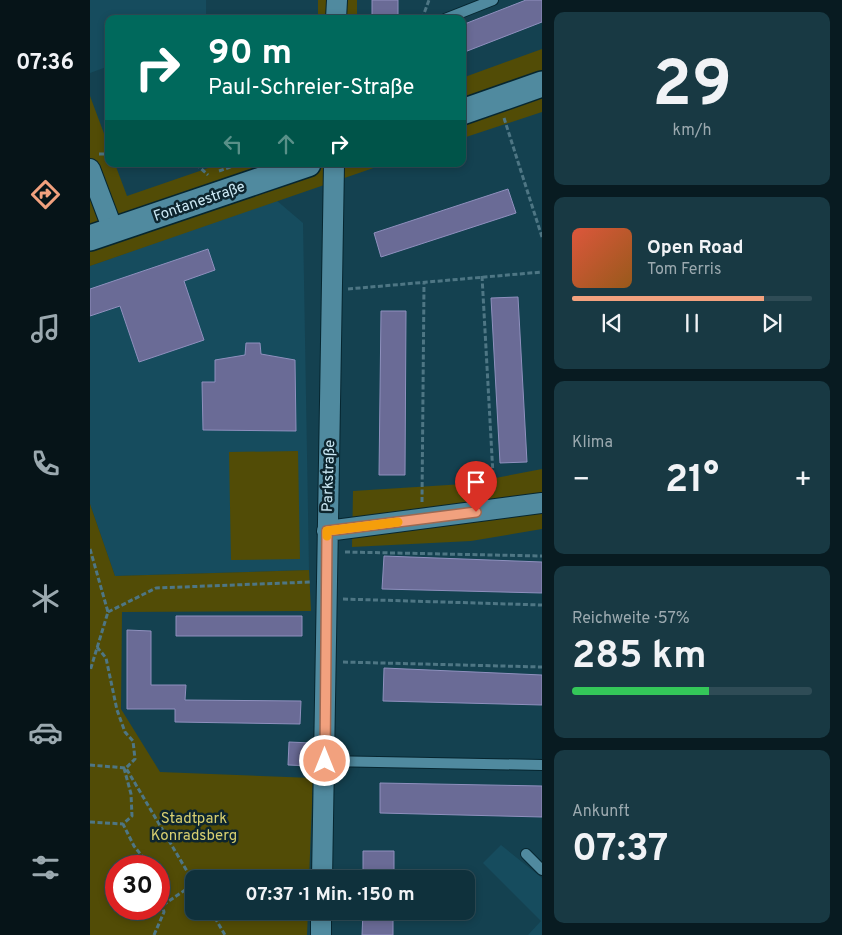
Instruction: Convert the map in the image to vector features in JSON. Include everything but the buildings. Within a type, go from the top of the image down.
[{"type":"street","points":[[336,0],[336,15]]},
{"type":"street","points":[[466,111],[542,84]]},
{"type":"street","name":"Fontanestraße","points":[[90,238],[299,167]]},
{"type":"street","name":"Parkstraße","points":[[322,870],[325,761],[324,661],[334,167]]},
{"type":"street","points":[[90,168],[113,230]]},
{"type":"street","points":[[327,531],[542,503]]},
{"type":"street","points":[[321,920],[321,935]]},
{"type":"lane","points":[[455,15],[493,0]]},
{"type":"lane","points":[[325,761],[542,765]]},
{"type":"lane","points":[[526,854],[542,870]]},
{"type":"path","points":[[423,15],[429,0]]},
{"type":"path","points":[[498,100],[542,237]]},
{"type":"path","points":[[199,167],[208,175]]},
{"type":"path","points":[[333,289],[542,272]]},
{"type":"path","points":[[482,276],[495,510]]},
{"type":"path","points":[[422,519],[424,283]]},
{"type":"path","points":[[90,549],[108,612],[90,671]]},
{"type":"path","points":[[326,552],[542,556]]},
{"type":"path","points":[[108,612],[156,588],[276,585],[542,605]]},
{"type":"path","points":[[90,765],[125,768],[135,759],[133,741],[126,732],[117,710],[106,658],[98,647]]},
{"type":"path","points":[[324,661],[542,667]]},
{"type":"path","points":[[90,822],[123,824],[132,816],[131,794],[125,768]]},
{"type":"path","points":[[125,768],[186,870]]},
{"type":"path","points":[[123,824],[134,846],[141,855]]},
{"type":"path","points":[[170,900],[185,889]]},
{"type":"path","points":[[154,935],[161,920]]},
{"type":"path","points":[[216,920],[225,935]]},
{"type":"shaded area","points":[[90,0],[206,0],[206,15],[105,15],[105,67],[90,73]]},
{"type":"shaded area","points":[[276,200],[303,223],[309,570],[115,576],[90,504],[90,266]]},
{"type":"shaded area","points":[[501,845],[542,878],[542,935],[528,935],[541,921],[483,863]]},
{"type":"green space","points":[[318,0],[357,0],[357,15],[318,15]]},
{"type":"green space","points":[[542,49],[542,112],[466,137],[466,77]]},
{"type":"green space","points":[[90,96],[105,136],[105,167],[116,167],[127,196],[211,167],[376,167],[90,266]]},
{"type":"green space","points":[[298,451],[300,559],[231,560],[229,452]]},
{"type":"green space","points":[[542,469],[542,529],[471,541],[352,547],[353,491],[464,484]]},
{"type":"green space","name":"Stadtpark Konradsberg","points":[[90,504],[115,576],[309,570],[311,611],[122,612],[121,709],[160,772],[313,778],[309,870],[185,870],[185,920],[308,920],[307,935],[90,935]]},
{"type":"slow traffic","points":[[327,536],[327,531],[398,522]]},
{"type":"route","points":[[325,761],[324,661],[327,531],[476,512]]}]
